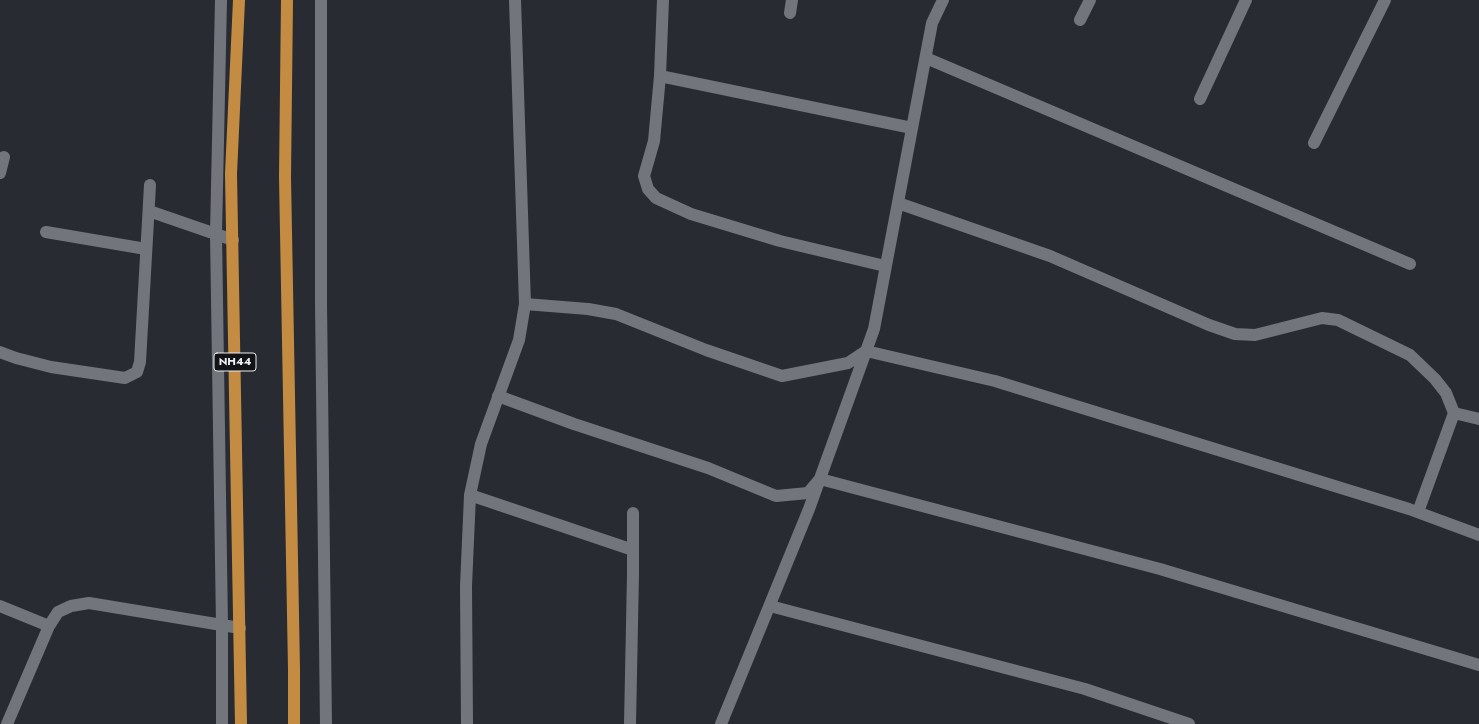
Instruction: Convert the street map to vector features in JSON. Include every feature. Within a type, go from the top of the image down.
[{"type":"highway","name":"NH44","points":[[238,0],[231,174],[241,724]]},
{"type":"highway","points":[[287,0],[285,177],[294,724]]},
{"type":"street","points":[[221,0],[216,234],[222,625],[222,724]]},
{"type":"street","points":[[321,0],[321,303],[326,724]]},
{"type":"street","points":[[467,724],[466,586],[470,495],[481,444],[519,340],[525,304],[515,0]]},
{"type":"street","points":[[663,0],[660,76],[654,141],[644,176],[648,189],[656,198],[691,214],[780,241],[885,266]]},
{"type":"street","points":[[790,13],[792,0]]},
{"type":"street","points":[[722,724],[820,479],[874,329],[932,23],[943,0]]},
{"type":"street","points":[[1080,20],[1090,0]]},
{"type":"street","points":[[1200,99],[1246,0]]},
{"type":"street","points":[[1314,143],[1385,0]]},
{"type":"street","points":[[926,58],[1410,264]]},
{"type":"street","points":[[660,76],[912,128]]},
{"type":"street","points":[[0,172],[4,157]]},
{"type":"street","points":[[0,352],[16,358],[51,367],[125,378],[137,372],[140,362],[150,185]]},
{"type":"street","points":[[898,203],[1050,256],[1209,325],[1235,334],[1255,335],[1322,318],[1338,320],[1410,355],[1435,379],[1446,393],[1454,413],[1418,512]]},
{"type":"street","points":[[149,211],[233,240]]},
{"type":"street","points":[[46,232],[146,249]]},
{"type":"street","points":[[525,304],[588,309],[616,314],[706,350],[782,376],[848,363],[866,350],[995,381],[1418,512],[1479,534]]},
{"type":"street","points":[[498,396],[574,424],[708,468],[776,496],[808,493],[820,479]]},
{"type":"street","points":[[1454,413],[1479,419]]},
{"type":"street","points":[[820,479],[1160,569],[1479,665]]},
{"type":"street","points":[[470,495],[633,550]]},
{"type":"street","points":[[630,724],[633,513]]},
{"type":"street","points":[[7,724],[49,626],[58,612],[71,606],[89,603],[240,628]]},
{"type":"street","points":[[0,606],[49,626]]},
{"type":"street","points":[[770,606],[1085,689],[1189,724]]}]
